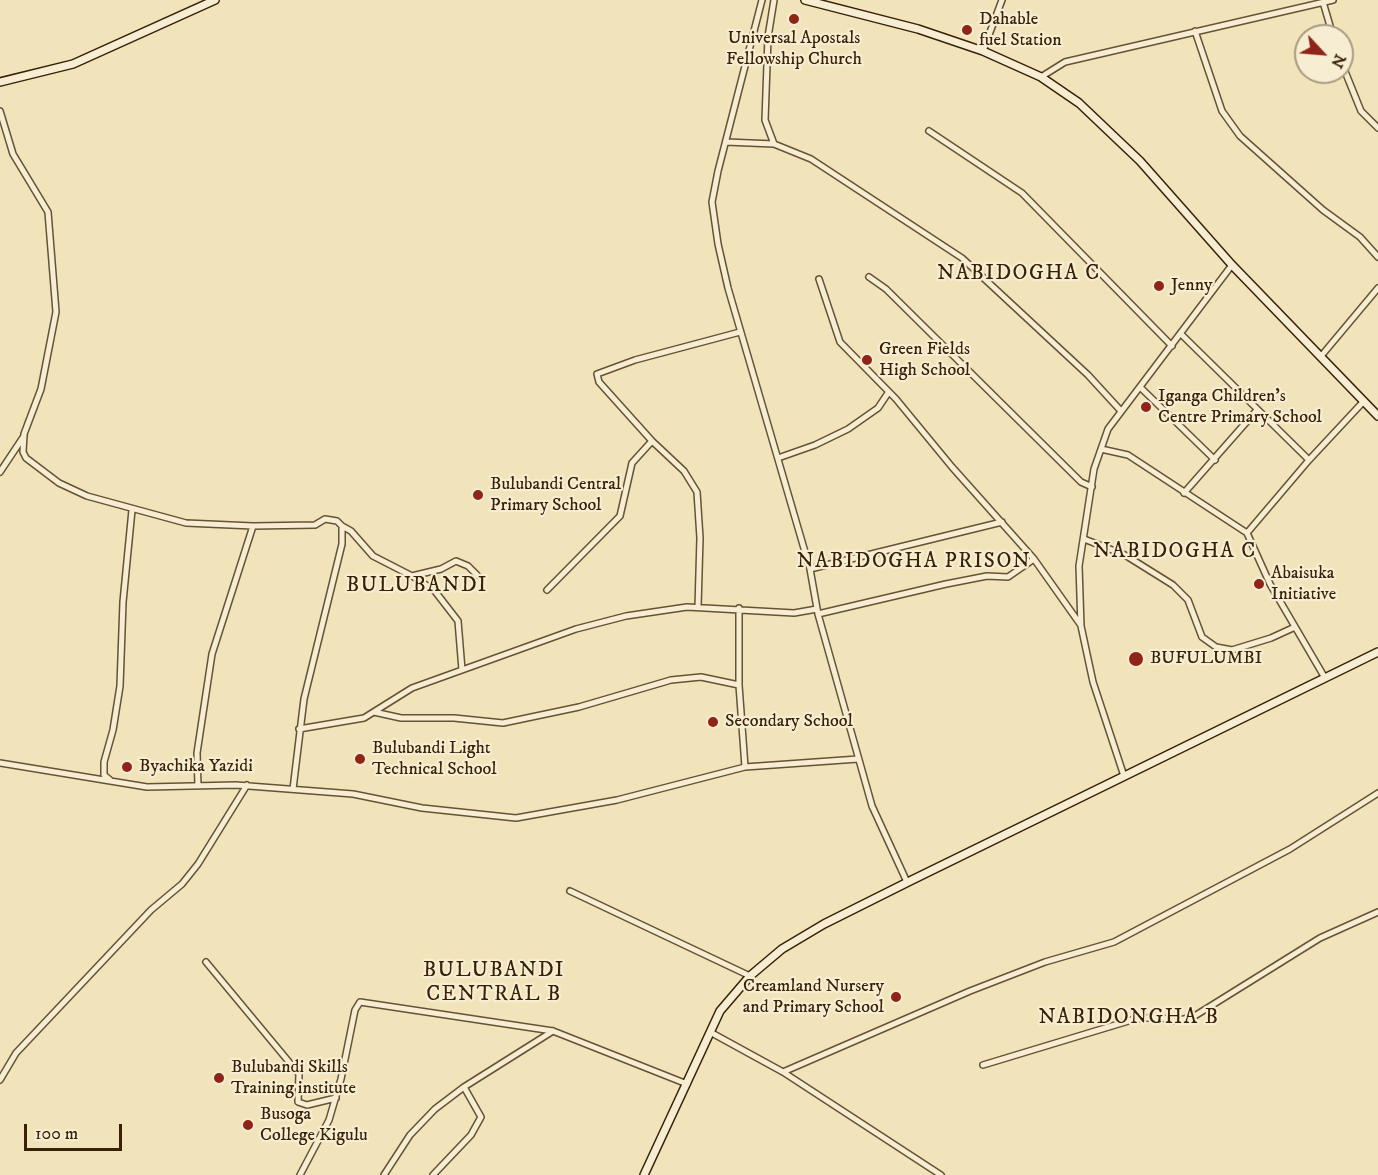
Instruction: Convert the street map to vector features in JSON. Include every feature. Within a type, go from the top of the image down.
[{"type":"street","points":[[0,82],[73,64],[215,0]]},
{"type":"street","points":[[762,0],[712,202],[725,277],[810,569],[818,612],[858,759],[872,806],[907,882]]},
{"type":"street","points":[[774,0],[768,38],[765,120],[774,144]]},
{"type":"street","points":[[805,0],[918,29],[983,51],[1041,77],[1086,108],[1119,139],[1232,265],[1322,355],[1378,416]]},
{"type":"street","points":[[983,51],[1002,0]]},
{"type":"street","points":[[1041,77],[1065,63],[1333,0]]},
{"type":"street","points":[[1323,2],[1329,24]]},
{"type":"street","points":[[1195,31],[1222,111],[1240,136],[1323,210],[1360,237],[1378,257]]},
{"type":"street","points":[[1350,84],[1361,111],[1378,128]]},
{"type":"street","points":[[0,111],[13,154],[48,212],[56,312],[41,389],[24,434],[0,472]]},
{"type":"street","points":[[929,131],[1022,193],[1172,346]]},
{"type":"street","points":[[726,142],[774,144],[811,159],[962,258],[1088,375],[1121,411]]},
{"type":"street","points":[[1125,776],[1093,682],[1081,626],[1079,566],[1092,487],[1108,429],[1232,265]]},
{"type":"street","points":[[869,277],[886,289],[1081,482],[1092,487]]},
{"type":"street","points":[[819,279],[840,342],[1034,559],[1081,626]]},
{"type":"street","points":[[1322,355],[1378,288]]},
{"type":"street","points":[[698,607],[700,538],[697,492],[684,471],[652,441],[599,382],[597,374],[635,360],[740,332]]},
{"type":"street","points":[[1181,334],[1309,460]]},
{"type":"street","points":[[1141,388],[1215,460]]},
{"type":"street","points":[[778,458],[815,446],[848,429],[878,408],[888,393]]},
{"type":"street","points":[[1247,533],[1309,460],[1364,401]]},
{"type":"street","points":[[1184,493],[1257,410]]},
{"type":"street","points":[[24,434],[23,452],[36,468],[87,496],[132,510],[186,523],[253,526],[315,525],[325,519],[338,521],[351,531],[373,556],[434,590],[458,621],[462,670]]},
{"type":"street","points":[[547,590],[620,516],[632,463],[639,452],[652,441]]},
{"type":"street","points":[[1101,449],[1128,455],[1247,533],[1270,584],[1325,678]]},
{"type":"street","points":[[111,781],[104,775],[104,762],[113,730],[120,686],[123,602],[132,510]]},
{"type":"street","points":[[810,569],[1002,522]]},
{"type":"street","points":[[198,786],[197,753],[212,654],[253,526]]},
{"type":"street","points":[[293,789],[299,729],[342,544],[342,526]]},
{"type":"street","points":[[1084,539],[1125,555],[1173,585],[1188,600],[1202,637],[1216,646],[1232,650],[1271,638],[1295,627]]},
{"type":"street","points":[[299,729],[358,719],[374,712],[412,688],[576,629],[626,616],[698,607],[794,613],[818,612],[987,576],[1008,577],[1034,559]]},
{"type":"street","points":[[412,576],[441,569],[456,561],[468,566],[477,575]]},
{"type":"street","points":[[739,608],[739,685],[745,766]]},
{"type":"street","points":[[644,1175],[720,1011],[750,976],[782,949],[824,924],[907,882],[1378,652]]},
{"type":"street","points":[[374,712],[400,718],[454,718],[503,723],[579,707],[671,680],[701,677],[739,685]]},
{"type":"street","points":[[0,763],[147,787],[247,786],[353,794],[422,808],[516,818],[617,800],[745,766],[858,759]]},
{"type":"street","points":[[0,1080],[16,1053],[150,910],[193,871],[240,801],[247,786]]},
{"type":"street","points":[[783,1072],[970,991],[1046,962],[1114,942],[1290,849],[1378,793]]},
{"type":"street","points":[[570,891],[750,976]]},
{"type":"street","points":[[983,1065],[1135,1019],[1158,1017],[1175,1021],[1193,1017],[1320,938],[1378,912]]},
{"type":"street","points":[[206,962],[299,1074],[298,1102],[307,1105],[336,1098]]},
{"type":"street","points":[[300,1175],[329,1120],[355,1010],[360,1002],[553,1031],[687,1084]]},
{"type":"street","points":[[384,1175],[410,1135],[435,1109],[464,1087],[553,1031]]},
{"type":"street","points":[[710,1032],[783,1072],[941,1175]]},
{"type":"street","points":[[434,1175],[471,1135],[481,1117],[464,1087]]},
{"type":"place","name":"Universal Apostals Fellowship Church","points":[[794,19]]},
{"type":"place","name":"Dahable fuel Station","points":[[967,30]]},
{"type":"place","name":"Jenny","points":[[1159,286]]},
{"type":"place","name":"Green Fields High School","points":[[867,360]]},
{"type":"place","name":"Iganga Children's Centre Primary School","points":[[1146,407]]},
{"type":"place","name":"Bulubandi Central Primary School","points":[[478,495]]},
{"type":"place","name":"Abaisuka Initiative","points":[[1259,584]]},
{"type":"place","name":"BUFULUMBI","points":[[1136,659]]},
{"type":"place","name":"Secondary School","points":[[713,722]]},
{"type":"place","name":"Bulubandi Light Technical School","points":[[360,759]]},
{"type":"place","name":"Byachika Yazidi","points":[[127,767]]},
{"type":"place","name":"Creamland Nursery and Primary School","points":[[896,997]]},
{"type":"place","name":"Bulubandi Skills Training institute","points":[[219,1078]]},
{"type":"place","name":"Busoga College Kigulu","points":[[248,1125]]},
{"type":"district","name":"NABIDOGHA C","points":[[1019,275]]},
{"type":"district","name":"NABIDOGHA C","points":[[1175,553]]},
{"type":"district","name":"NABIDOGHA PRISON","points":[[914,563]]},
{"type":"district","name":"BULUBANDI","points":[[417,587]]},
{"type":"district","name":"BULUBANDI CENTRAL B","points":[[494,984]]},
{"type":"district","name":"NABIDONGHA B","points":[[1129,1019]]}]
